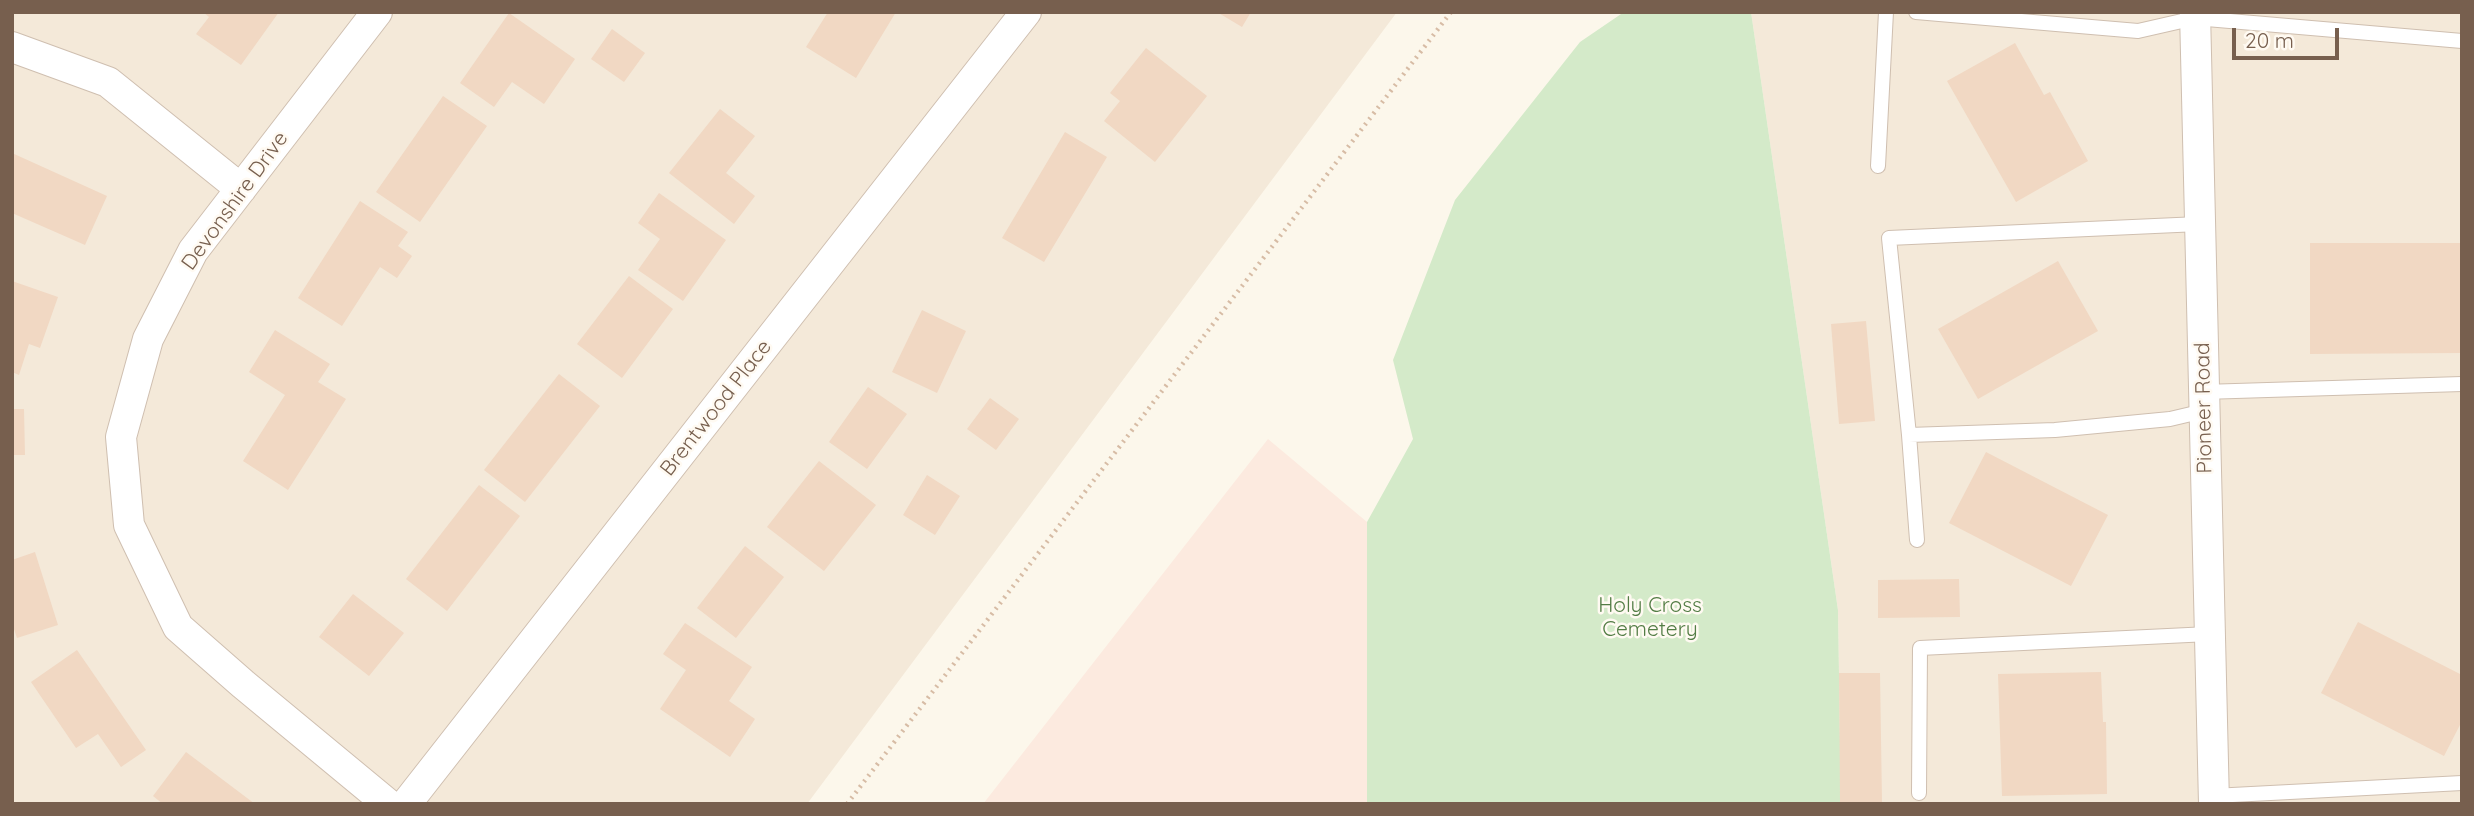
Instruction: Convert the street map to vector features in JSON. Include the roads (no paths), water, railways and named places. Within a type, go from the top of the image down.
[{"type":"street","name":"Devonshire Drive","points":[[377,12],[193,251],[148,339],[121,437],[129,524],[178,627],[388,804]]},
{"type":"street","name":"Brentwood Place","points":[[406,804],[1026,12]]},
{"type":"street","name":"Pioneer Road","points":[[2195,15],[2213,800]]},
{"type":"street","points":[[12,47],[108,82],[241,189]]},
{"type":"lane","points":[[1878,166],[1886,12]]},
{"type":"lane","points":[[1916,12],[2138,32],[2195,15],[2462,41]]},
{"type":"lane","points":[[1917,541],[1889,238],[2199,224]]},
{"type":"lane","points":[[1909,435],[2055,430],[2170,419],[2203,402],[2462,384]]},
{"type":"lane","points":[[1919,793],[1920,648],[2209,634]]},
{"type":"lane","points":[[2213,800],[2462,782]]},
{"type":"park label","name":"Holy Cross Cemetery","points":[[1650,618]]}]
